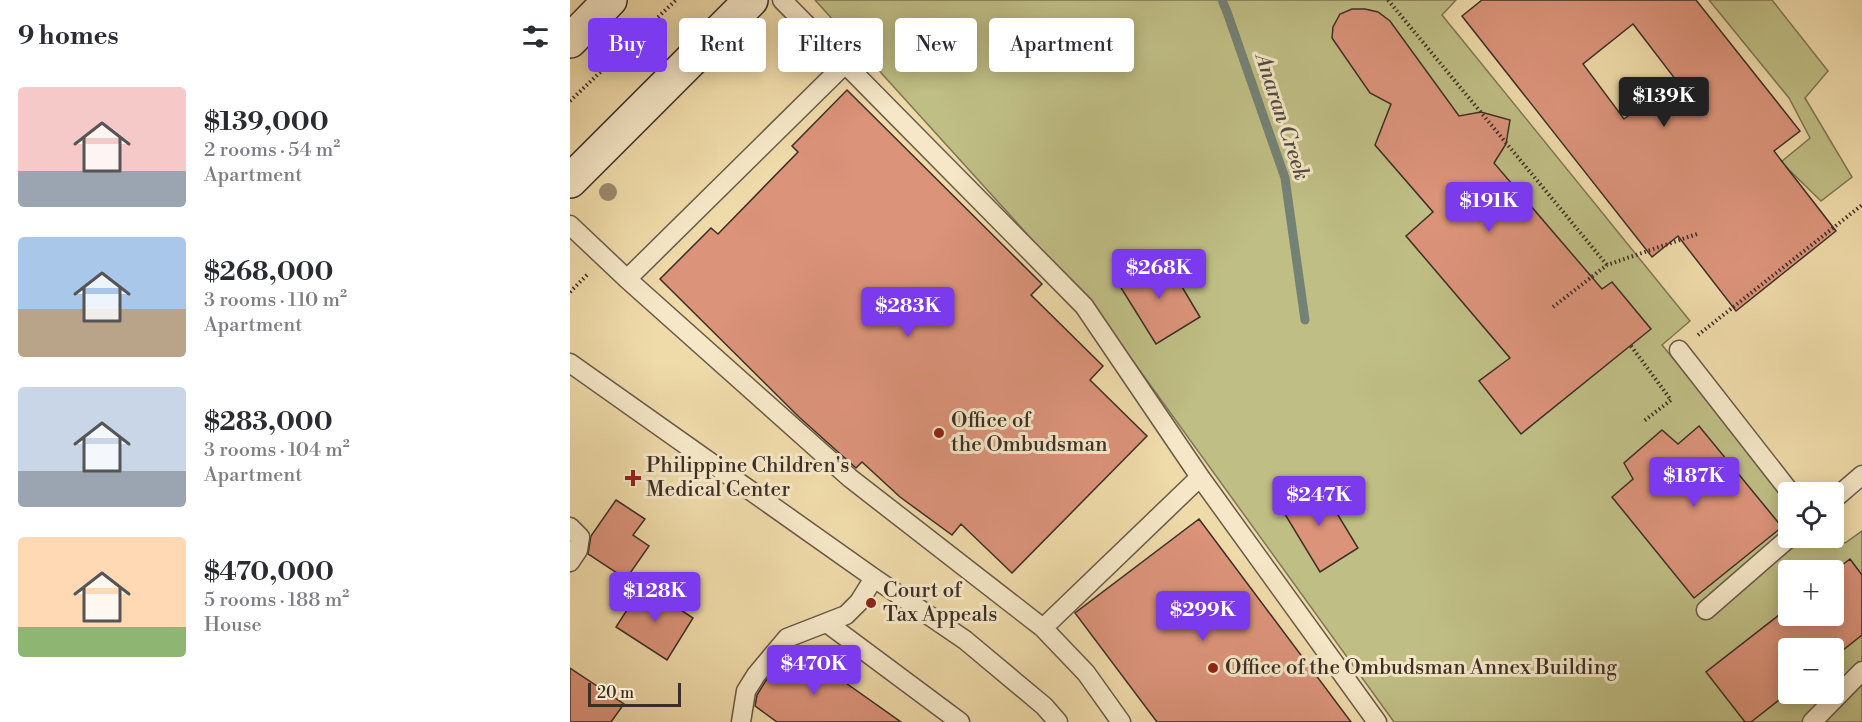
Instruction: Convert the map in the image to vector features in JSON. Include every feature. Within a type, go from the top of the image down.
[{"type":"main road","points":[[570,41],[610,0]]},
{"type":"main road","points":[[570,181],[751,0]]},
{"type":"lane","points":[[782,0],[800,18]]},
{"type":"lane","points":[[627,279],[837,72]]},
{"type":"lane","points":[[855,72],[1084,306],[1200,477],[1377,722]]},
{"type":"lane","points":[[570,225],[627,279],[850,478],[1043,628],[1086,673],[1121,722]]},
{"type":"lane","points":[[1679,350],[1782,482]]},
{"type":"lane","points":[[570,363],[965,640],[1044,706],[1058,722]]},
{"type":"lane","points":[[1844,491],[1862,475]]},
{"type":"lane","points":[[1043,628],[1200,477]]},
{"type":"lane","points":[[570,527],[580,537],[578,550],[570,562]]},
{"type":"lane","points":[[1706,609],[1778,547]]},
{"type":"lane","points":[[741,722],[746,691],[756,675],[787,638],[846,615],[859,602],[874,578]]},
{"type":"lane","points":[[827,623],[960,722]]},
{"type":"lane","points":[[1812,722],[1862,671]]},
{"type":"path","points":[[570,101],[675,0]]},
{"type":"path","points":[[1388,0],[1607,265]]},
{"type":"path","points":[[1679,350],[1862,205]]},
{"type":"path","points":[[1553,306],[1607,265],[1697,234]]},
{"type":"path","points":[[1632,347],[1671,400],[1644,421]]},
{"type":"shaded area","points":[[815,0],[1456,0],[1442,15],[1690,321],[1662,345],[1778,485],[1778,548],[1844,548],[1844,543],[1862,531],[1862,722],[1394,722],[1096,310],[880,72],[883,72],[883,18],[831,18]]},
{"type":"shaded area","points":[[1709,0],[1772,0],[1828,71],[1805,98],[1852,177],[1821,201],[1781,162],[1810,138],[1789,98]]},
{"type":"building","points":[[1482,0],[1696,0],[1800,131],[1774,151],[1836,231],[1736,311],[1678,236],[1652,257],[1462,16]],"holes":[[[1633,24],[1676,80],[1624,119],[1583,64]]]},
{"type":"building","points":[[1352,9],[1378,12],[1390,21],[1459,116],[1481,112],[1510,120],[1506,144],[1494,163],[1602,289],[1612,282],[1651,329],[1521,434],[1479,381],[1510,358],[1406,236],[1433,212],[1375,145],[1391,104],[1370,93],[1332,38],[1333,27],[1340,14]]},
{"type":"building","points":[[847,90],[1042,284],[1031,295],[1103,366],[1090,380],[1147,436],[1012,573],[961,524],[952,535],[900,497],[862,462],[856,468],[799,417],[660,279],[711,228],[718,234],[798,152],[792,146]]},
{"type":"building","points":[[1163,255],[1200,317],[1156,344],[1118,283]]},
{"type":"building","points":[[1699,426],[1778,522],[1778,530],[1694,598],[1612,497],[1633,479],[1624,463],[1662,430],[1678,444]]},
{"type":"building","points":[[1318,482],[1358,548],[1320,572],[1280,506]]},
{"type":"building","points":[[616,500],[645,519],[633,535],[649,546],[626,579],[588,554],[591,536]]},
{"type":"building","name":"Office of the Ombudsman Annex Building","points":[[1199,519],[1351,722],[1157,722],[1075,613]]},
{"type":"building","points":[[1850,559],[1862,575],[1862,635],[1844,649],[1844,638],[1778,638],[1778,701],[1751,722],[1745,722],[1706,672],[1778,616],[1778,626],[1844,626],[1844,564]]},
{"type":"building","points":[[643,585],[693,618],[667,660],[616,627]]},
{"type":"building","points":[[795,647],[901,722],[777,722],[755,706],[757,695]]},
{"type":"building","points":[[570,668],[624,704],[611,722],[570,722]]},
{"type":"waterway","name":"Anaran Creek","points":[[1222,0],[1285,178],[1305,320]]},
{"type":"place","name":"Office of the Ombudsman","points":[[939,433]]},
{"type":"place","name":"Philippine Children's Medical Center","points":[[633,478]]},
{"type":"place","name":"Court of Tax Appeals","points":[[871,603]]},
{"type":"place","name":"Office of the Ombudsman Annex Building","points":[[1213,668]]}]
